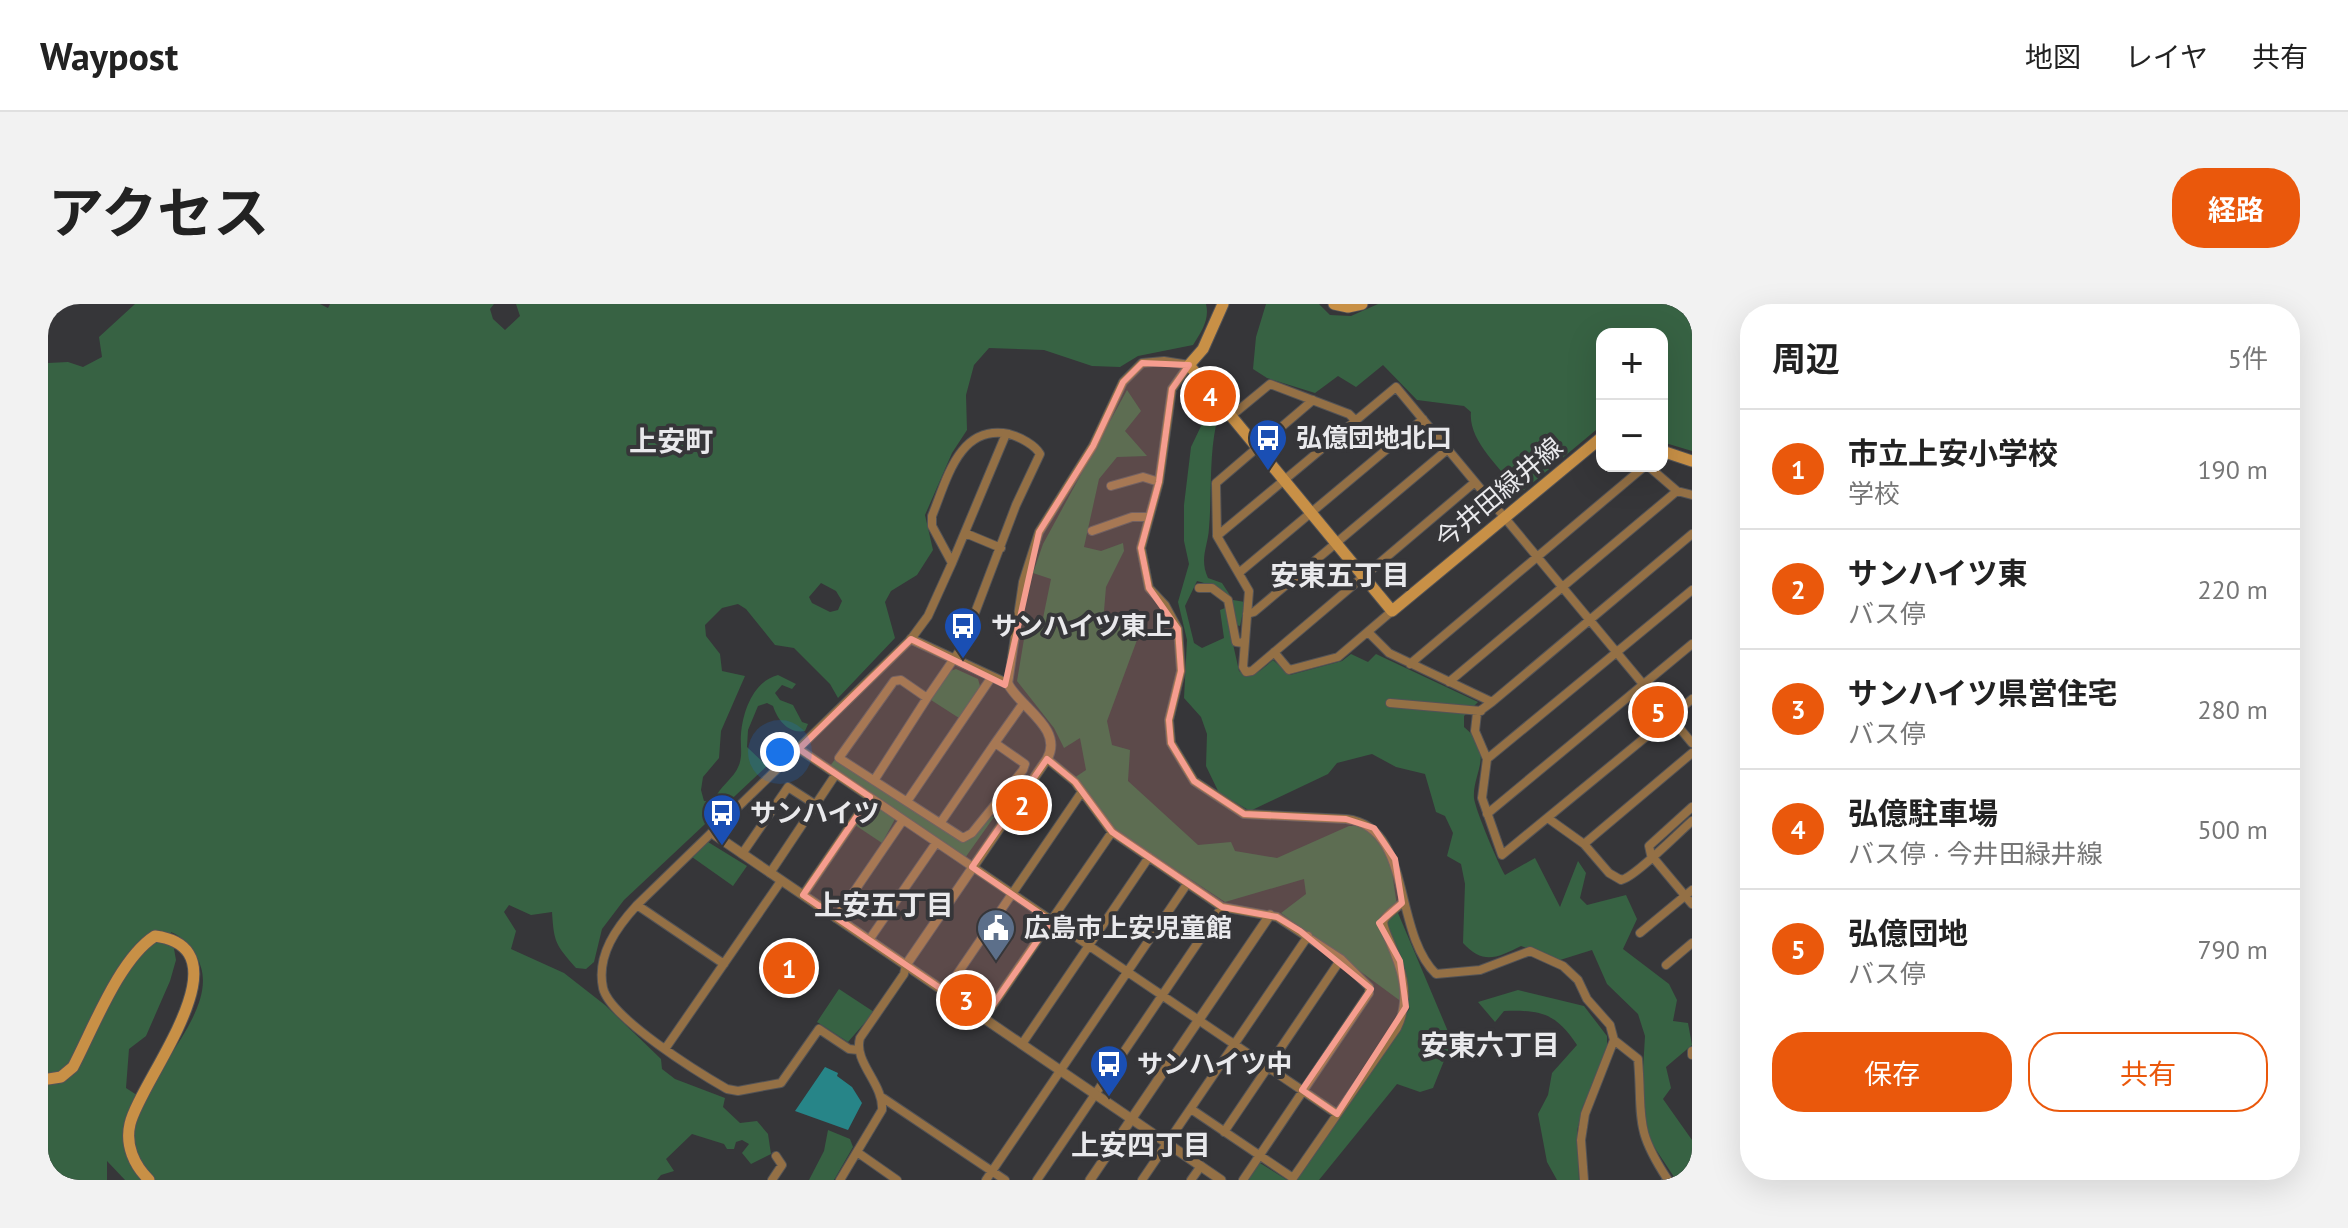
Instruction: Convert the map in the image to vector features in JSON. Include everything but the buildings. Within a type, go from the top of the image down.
[{"type":"main road","points":[[1223,304],[1203,349],[1189,365],[1392,611]]},
{"type":"main road","points":[[1334,304],[1348,307],[1362,304]]},
{"type":"main road","name":"今井田緑井線","points":[[1392,611],[1596,442]]},
{"type":"main road","points":[[1668,453],[1692,461]]},
{"type":"main road","points":[[48,1079],[61,1077],[73,1067],[128,964],[143,944],[155,936],[177,941],[185,948],[194,973],[190,1004],[130,1124],[130,1150],[149,1180]]},
{"type":"street","points":[[1008,684],[1023,582],[1039,532],[1093,446],[1123,382],[1142,363],[1164,361],[1189,365],[1172,389],[1159,482],[1141,555],[1149,588],[1165,605],[1178,629],[1181,671],[1169,729],[1171,743],[1185,769],[1208,793],[1244,814],[1368,823],[1395,859],[1402,903],[1425,958],[1436,974],[1480,970],[1518,954],[1537,952],[1572,973],[1591,1005],[1610,1025],[1614,1040],[1585,1114],[1581,1140],[1584,1180]]},
{"type":"street","points":[[1230,417],[1270,384],[1349,414],[1356,421]]},
{"type":"street","points":[[1217,536],[1396,387],[1692,743]]},
{"type":"street","points":[[1313,400],[1216,483],[1217,536],[1249,591],[1243,643],[1246,672],[1252,671],[1475,482]]},
{"type":"street","points":[[1240,572],[1423,419]]},
{"type":"street","points":[[875,779],[962,647],[1016,505],[1040,454],[1037,448],[1006,434],[992,432],[974,437],[955,458],[932,516],[932,526],[952,563]]},
{"type":"street","points":[[858,1050],[849,1049],[819,1029],[781,1083],[738,1091],[701,1074],[665,1049],[619,1009],[604,990],[605,956],[611,939],[637,905],[911,639],[928,616],[1006,434]]},
{"type":"street","points":[[1247,614],[1254,612],[1336,545],[1448,449]]},
{"type":"street","points":[[1410,664],[1639,472]]},
{"type":"street","points":[[1653,472],[1677,491],[1692,495]]},
{"type":"street","points":[[1111,486],[1143,477],[1159,482]]},
{"type":"street","points":[[1449,682],[1677,491]]},
{"type":"street","points":[[1092,531],[1132,517],[1149,517]]},
{"type":"street","points":[[965,533],[1001,548]]},
{"type":"street","points":[[1692,534],[1481,711],[1475,731],[1487,759],[1482,798],[1502,855],[1692,699]]},
{"type":"street","points":[[1199,588],[1222,592],[1232,612],[1236,642],[1243,643]]},
{"type":"street","points":[[1487,759],[1692,590]]},
{"type":"street","points":[[1274,652],[1289,670],[1338,657],[1392,611]]},
{"type":"street","points":[[1368,632],[1389,653],[1492,702]]},
{"type":"street","points":[[911,639],[1008,684],[1022,705],[1048,730],[1051,740],[1047,759],[906,965],[904,974],[860,1038],[858,1050],[883,1098],[1005,1180]]},
{"type":"street","points":[[1487,814],[1692,644]]},
{"type":"street","points":[[908,800],[991,678]]},
{"type":"street","points":[[927,698],[901,680],[894,681],[839,755],[963,838],[972,833],[1023,770],[1025,764],[995,743]]},
{"type":"street","points":[[1390,703],[1481,711]]},
{"type":"street","points":[[941,822],[1022,705]]},
{"type":"street","points":[[799,749],[1337,1114]]},
{"type":"street","points":[[1584,844],[1692,753]]},
{"type":"street","points":[[1047,759],[1075,782],[1112,832],[1222,907],[1270,915],[1308,936],[1341,959],[1369,987],[1369,993],[1243,1180]]},
{"type":"street","points":[[770,873],[836,774]]},
{"type":"street","points":[[742,854],[788,787],[816,805]]},
{"type":"street","points":[[945,992],[1081,793]]},
{"type":"street","points":[[803,895],[870,797]]},
{"type":"street","points":[[1692,807],[1655,837],[1649,846],[1651,855],[1688,893],[1692,904]]},
{"type":"street","points":[[1549,819],[1584,844],[1609,873],[1621,880],[1643,867],[1651,855],[1692,821]]},
{"type":"street","points":[[836,918],[903,820]]},
{"type":"street","points":[[984,1018],[1112,832]]},
{"type":"street","points":[[712,833],[1221,1180]]},
{"type":"street","points":[[869,940],[936,843]]},
{"type":"street","points":[[1022,1044],[1149,857]]},
{"type":"street","points":[[665,1049],[781,881]]},
{"type":"street","points":[[986,1180],[1187,884]]},
{"type":"street","points":[[1640,933],[1688,893]]},
{"type":"street","points":[[1191,1109],[1293,1178],[1397,1028],[1406,1007],[1404,975],[1382,929],[1384,919],[1402,903]]},
{"type":"street","points":[[637,905],[724,964]]},
{"type":"street","points":[[1037,1180],[1222,907]]},
{"type":"street","points":[[1090,1180],[1270,915]]},
{"type":"street","points":[[1142,1180],[1308,936]]},
{"type":"street","points":[[1666,965],[1692,943]]},
{"type":"street","points":[[1224,1132],[1341,959]]},
{"type":"street","points":[[1614,1040],[1638,1059],[1638,1104],[1644,1141],[1668,1180]]},
{"type":"street","points":[[840,1180],[882,1110],[883,1098]]},
{"type":"street","points":[[857,1152],[897,1180]]},
{"type":"street","points":[[772,1180],[782,1165],[776,1156]]},
{"type":"street","points":[[1191,1180],[1201,1166]]},
{"type":"highlighted area","points":[[1142,363],[1189,365],[1172,389],[1159,482],[1141,548],[1149,588],[1178,629],[1181,671],[1169,720],[1171,743],[1194,781],[1244,814],[1346,819],[1374,828],[1395,859],[1402,903],[1379,923],[1400,961],[1406,1007],[1337,1114],[1302,1090],[1371,989],[1300,931],[1277,917],[1222,907],[1112,832],[1075,782],[1047,759],[972,867],[1051,921],[984,1018],[803,895],[870,797],[799,749],[911,639],[1005,685],[1039,532],[1093,446],[1123,382]]},
{"type":"green space","points":[[135,304],[320,304],[328,308],[330,304],[494,304],[490,309],[493,319],[505,330],[520,316],[516,304],[1206,304],[1207,310],[1204,326],[1193,345],[1138,356],[1120,367],[1092,366],[1044,350],[989,348],[974,365],[966,395],[967,430],[952,453],[925,515],[933,550],[917,575],[891,591],[885,602],[895,638],[838,698],[830,684],[794,648],[775,645],[746,609],[738,604],[722,608],[705,625],[706,636],[720,654],[722,671],[745,676],[721,731],[719,758],[703,777],[701,790],[704,801],[714,801],[737,770],[744,716],[751,698],[762,683],[778,675],[796,684],[792,689],[782,685],[775,693],[780,700],[793,705],[802,722],[808,724],[805,731],[785,725],[773,706],[767,703],[758,706],[748,730],[747,747],[767,766],[624,900],[602,929],[594,962],[586,969],[576,968],[560,948],[555,937],[552,912],[531,915],[509,905],[504,912],[516,931],[511,949],[564,973],[605,1005],[661,1059],[662,1069],[675,1079],[725,1098],[723,1107],[740,1123],[757,1121],[768,1134],[771,1154],[751,1164],[742,1153],[749,1144],[742,1140],[736,1142],[734,1149],[727,1149],[724,1144],[692,1134],[666,1159],[674,1171],[661,1175],[657,1180],[125,1180],[107,1161],[107,1180],[60,1180],[48,1172],[48,363],[68,362],[83,367],[102,357],[99,337]],"holes":[[[821,583],[836,591],[842,601],[838,610],[830,612],[812,603],[809,597]],[[171,932],[185,941],[196,956],[202,974],[202,992],[196,1011],[146,1101],[126,1088],[129,1049],[146,1036],[170,981],[176,960]]]},
{"type":"green space","points":[[1266,304],[1319,304],[1330,315],[1351,316],[1378,304],[1692,304],[1692,451],[1668,444],[1668,328],[1596,328],[1596,430],[1524,490],[1516,488],[1486,453],[1475,433],[1471,412],[1464,406],[1417,400],[1383,365],[1356,387],[1338,376],[1315,393],[1267,378],[1253,369],[1256,337]]},
{"type":"green space","points":[[1127,390],[1141,411],[1125,431],[1147,456],[1117,457],[1099,479],[1084,547],[1101,551],[1123,543],[1124,551],[1106,587],[1104,611],[1137,640],[1107,721],[1112,745],[1130,750],[1128,781],[1198,845],[1231,842],[1235,851],[1277,858],[1349,826],[1365,826],[1390,858],[1398,913],[1452,1041],[1433,1088],[1420,1092],[1397,1084],[1319,1180],[1296,1180],[1410,1008],[1281,913],[1306,894],[1304,879],[1225,902],[1114,829],[1074,778],[1086,770],[1080,738],[1064,748],[1054,728],[1017,681],[1027,621],[1042,623],[1051,579],[1033,573],[1043,544]]},
{"type":"green space","points":[[1211,419],[1216,425],[1205,571],[1208,578],[1222,583],[1233,600],[1245,602],[1240,626],[1236,625],[1233,607],[1226,595],[1197,581],[1185,606],[1194,643],[1202,648],[1224,638],[1220,610],[1225,608],[1239,671],[1244,674],[1257,673],[1273,660],[1290,675],[1342,661],[1351,654],[1368,662],[1376,654],[1478,702],[1464,716],[1464,727],[1474,736],[1481,754],[1474,798],[1505,875],[1535,858],[1560,907],[1578,861],[1586,873],[1580,898],[1587,905],[1626,895],[1637,919],[1623,949],[1669,984],[1677,1000],[1673,1021],[1688,1023],[1692,1045],[1666,1067],[1671,1088],[1663,1099],[1692,1140],[1692,1180],[1676,1180],[1649,1139],[1641,1104],[1645,1036],[1638,1014],[1607,984],[1592,950],[1560,960],[1521,946],[1505,954],[1484,957],[1463,943],[1465,884],[1461,864],[1447,856],[1453,833],[1445,816],[1436,812],[1425,774],[1396,767],[1372,754],[1337,763],[1328,774],[1250,811],[1219,793],[1206,766],[1207,734],[1201,717],[1184,698],[1187,640],[1178,602],[1189,564],[1184,541],[1184,505],[1191,447],[1203,422]]},
{"type":"green space","points":[[956,669],[978,679],[980,686],[959,718],[931,700],[950,671]]},
{"type":"green space","points":[[836,758],[962,840],[989,815],[994,817],[965,858],[830,766]]},
{"type":"green space","points":[[873,804],[895,819],[882,843],[855,825]]},
{"type":"green space","points":[[708,842],[747,866],[733,886],[692,857]]},
{"type":"green space","points":[[839,989],[874,1012],[848,1042],[817,1022]]},
{"type":"green space","points":[[1518,990],[1584,1006],[1607,1036],[1607,1054],[1583,1106],[1577,1131],[1579,1180],[1557,1180],[1547,1162],[1538,1114],[1548,1095],[1552,1073],[1577,1045],[1562,1026],[1546,1016],[1528,1011],[1504,1011],[1495,1022],[1478,1002]]},
{"type":"green space","points":[[828,1130],[850,1139],[853,1147],[834,1180],[809,1180],[824,1151]]},
{"type":"green space","points":[[1260,1163],[1287,1180],[1248,1180]]},
{"type":"water","points":[[825,1067],[838,1073],[837,1076],[852,1087],[862,1103],[848,1130],[795,1111]]},
{"type":"place","name":"弘億駐車場","points":[[1210,396]]},
{"type":"place","name":"弘億団地北口","points":[[1268,472]]},
{"type":"place","name":"サンハイツ東上","points":[[963,660]]},
{"type":"place","name":"弘億団地","points":[[1658,712]]},
{"type":"place","name":"サンハイツ東","points":[[1022,805]]},
{"type":"place","name":"サンハイツ","points":[[722,847]]},
{"type":"place","name":"広島市上安児童館","points":[[996,962]]},
{"type":"place","name":"市立上安小学校","points":[[789,968]]},
{"type":"place","name":"サンハイツ県営住宅","points":[[966,1000]]},
{"type":"place","name":"サンハイツ中","points":[[1109,1098]]},
{"type":"district","name":"上安町","points":[[671,441]]},
{"type":"district","name":"安東五丁目","points":[[1340,575]]},
{"type":"district","name":"上安五丁目","points":[[884,905]]},
{"type":"district","name":"安東六丁目","points":[[1490,1045]]},
{"type":"district","name":"上安四丁目","points":[[1141,1145]]}]
